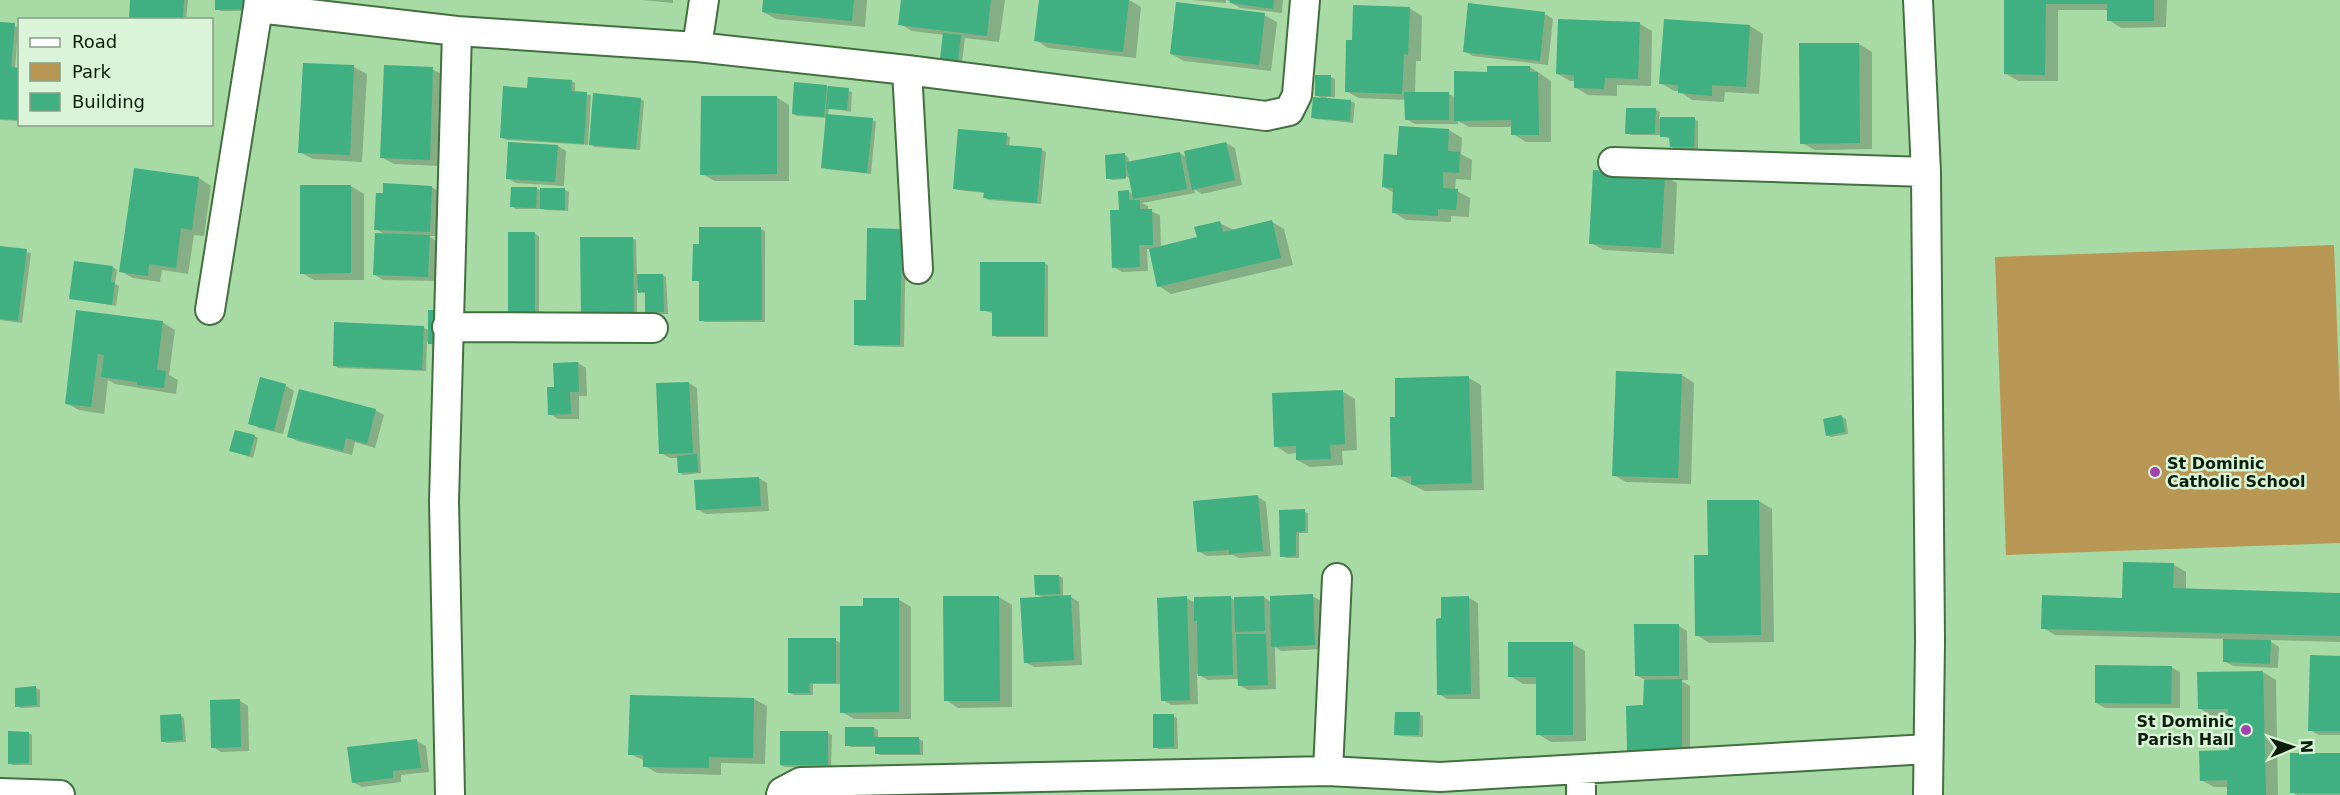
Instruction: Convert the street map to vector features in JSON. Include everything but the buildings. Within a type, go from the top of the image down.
[{"type":"street","points":[[697,47],[704,0]]},
{"type":"street","points":[[210,310],[258,4],[457,31],[697,47],[907,70],[1266,116],[1289,111],[1297,95],[1305,0]]},
{"type":"street","points":[[1918,0],[1926,172],[1930,641],[1928,795]]},
{"type":"street","points":[[450,795],[444,501],[447,327],[457,31]]},
{"type":"street","points":[[907,70],[918,269]]},
{"type":"street","points":[[1613,162],[1926,172]]},
{"type":"street","points":[[447,327],[653,328]]},
{"type":"street","points":[[1328,771],[1337,578]]},
{"type":"street","points":[[781,795],[782,792],[801,782],[1328,771],[1440,786],[1581,782],[1928,749]]},
{"type":"street","points":[[0,793],[60,795]]},
{"type":"green space","points":[[2334,245],[2340,405],[2340,543],[2006,555],[1995,257]]},
{"type":"place","name":"St Dominic Catholic School","points":[[2155,472]]},
{"type":"place","name":"St Dominic Parish Hall","points":[[2246,730]]}]
